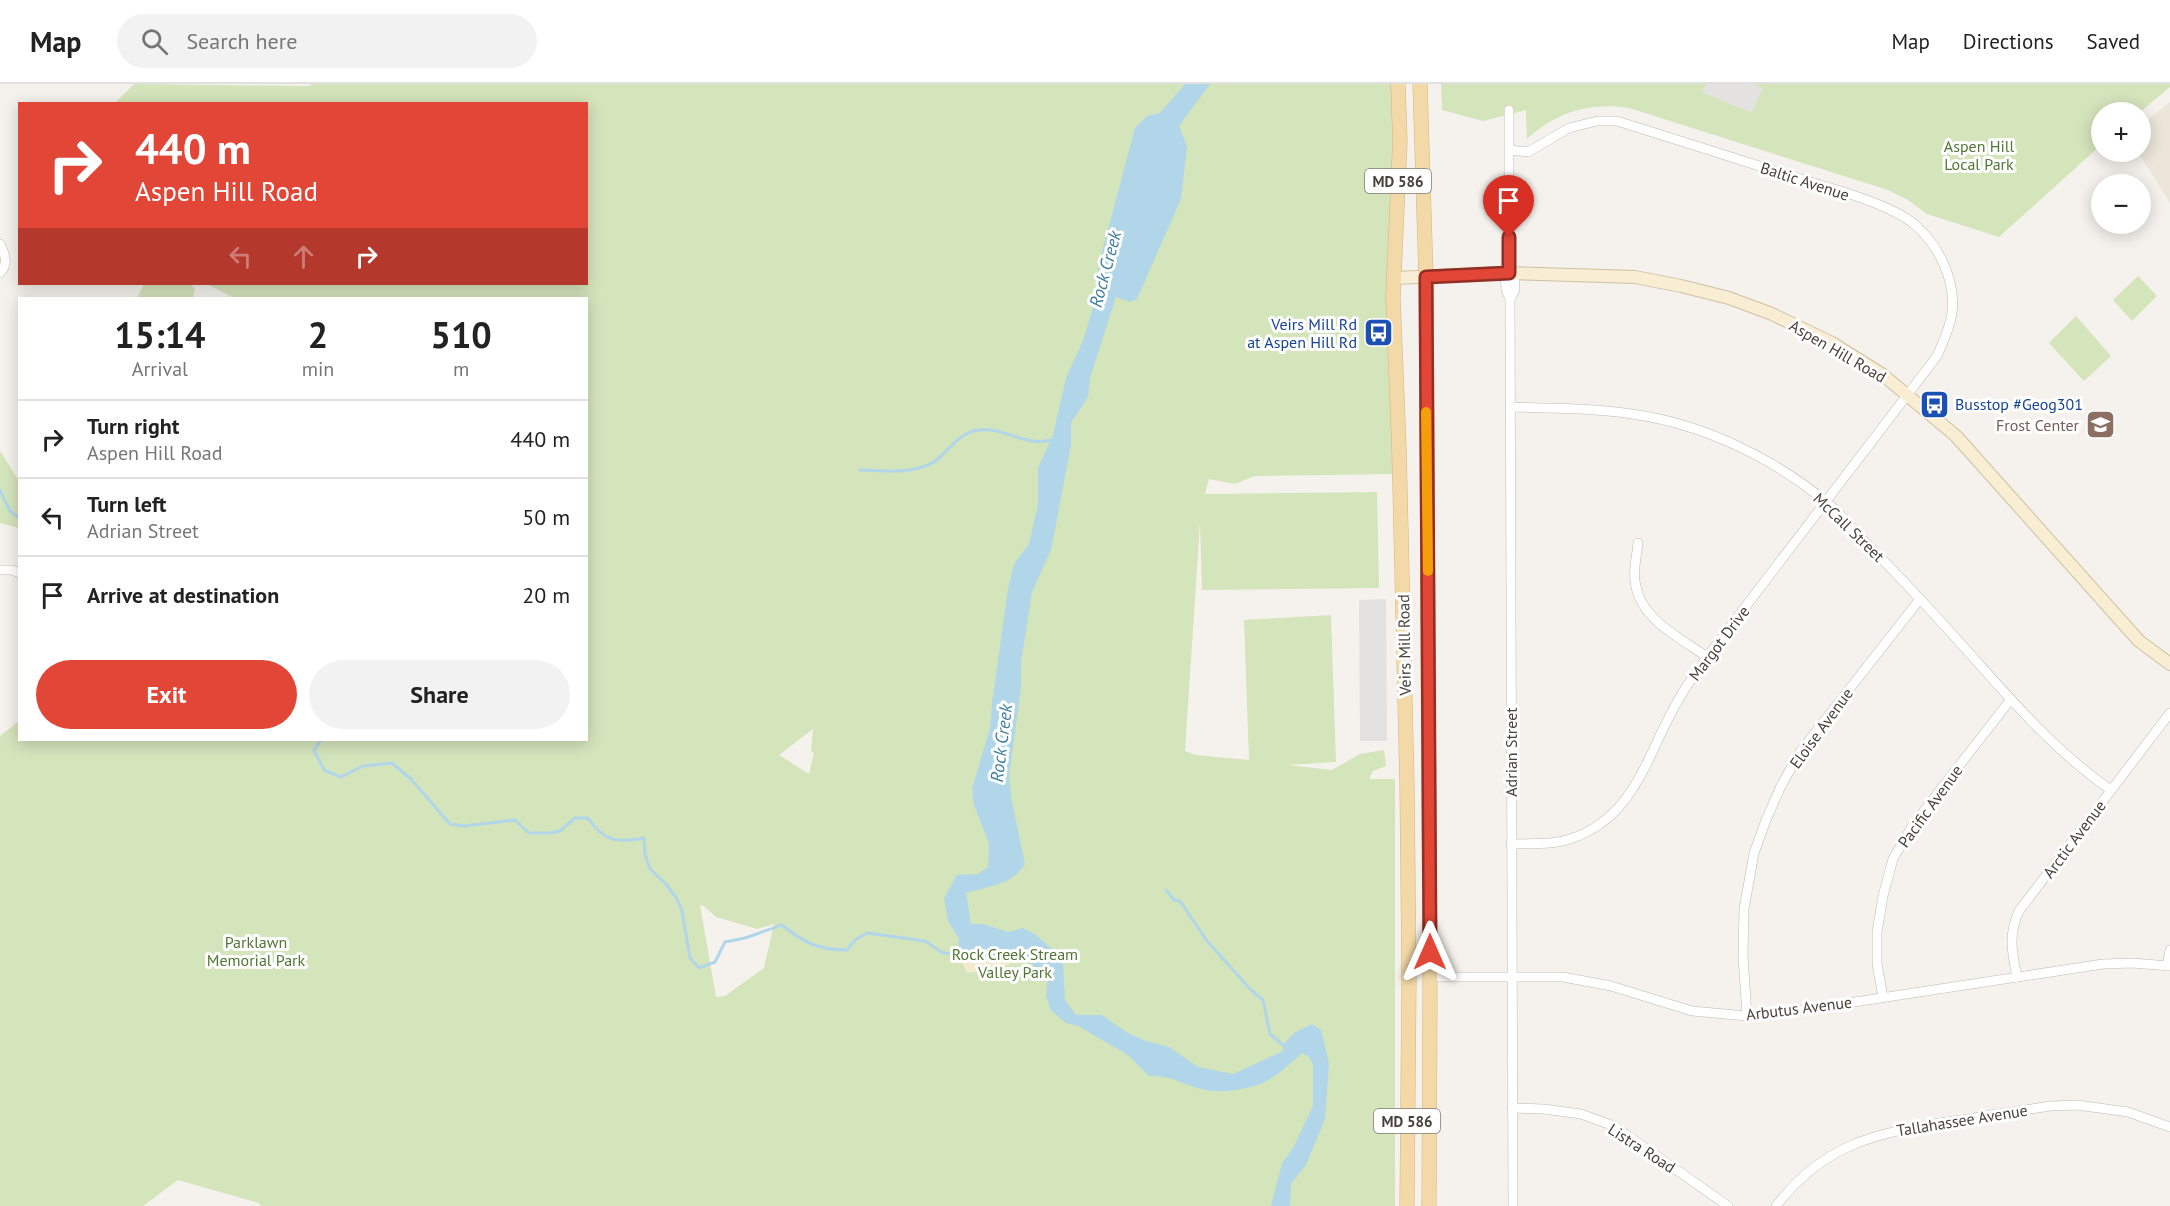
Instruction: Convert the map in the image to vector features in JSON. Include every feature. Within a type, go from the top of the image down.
[{"type":"main road","name":"Veirs Mill Road","points":[[1398,84],[1400,141],[1394,278],[1407,773],[1407,1206]]},
{"type":"main road","name":"Veirs Mill Road","points":[[1420,84],[1426,277],[1429,1206]]},
{"type":"main road","points":[[1408,1036],[1430,1037]]},
{"type":"street","name":"Adrian Street","points":[[1509,110],[1510,273],[1515,290],[1510,299],[1513,1206]]},
{"type":"street","name":"Baltic Avenue","points":[[1510,150],[1528,152],[1569,128],[1597,121],[1617,121],[1835,190],[1901,216],[1914,224],[1939,253],[1952,288],[1952,313],[1937,356],[1908,395]]},
{"type":"street","points":[[0,244],[6,257],[4,269],[0,273]]},
{"type":"street","name":"Aspen Hill Road","points":[[1394,278],[1510,273],[1635,277],[1681,285],[1729,298],[1772,314],[1832,343],[1883,375],[1956,436],[2139,641],[2170,664]]},
{"type":"street","name":"Margot Drive","points":[[1512,844],[1555,843],[1572,838],[1597,826],[1617,811],[1634,789],[1678,699],[1707,657],[1908,395]]},
{"type":"street","name":"McCall Street","points":[[1510,407],[1600,410],[1635,414],[1680,424],[1721,438],[1788,473],[1827,502],[1920,598],[2056,747],[2082,770],[2111,790]]},
{"type":"street","points":[[1638,543],[1634,580],[1642,606],[1657,621],[1707,657]]},
{"type":"street","points":[[0,570],[18,572]]},
{"type":"street","name":"Eloise Avenue","points":[[1747,1016],[1743,956],[1744,909],[1754,853],[1766,820],[1800,752],[1920,598]]},
{"type":"street","name":"Pacific Avenue","points":[[1883,997],[1877,964],[1877,932],[1883,896],[1893,859],[1913,825],[2011,699]]},
{"type":"street","name":"Arctic Avenue","points":[[2017,977],[2011,944],[2019,911],[2170,713]]},
{"type":"street","points":[[2169,966],[2170,950]]},
{"type":"street","name":"Arbutus Avenue","points":[[1430,976],[1563,977],[1611,986],[1692,1011],[1747,1016],[1776,1014],[2103,964],[2169,966]]},
{"type":"street","name":"Tallahassee Avenue","points":[[1776,1206],[1790,1188],[1834,1153],[1856,1142],[1890,1131],[2051,1106],[2077,1105],[2128,1112],[2170,1127]]},
{"type":"street","name":"Listra Road","points":[[1512,1108],[1581,1114],[1614,1126],[1728,1206]]},
{"type":"shaded area","points":[[1706,84],[1753,84],[1763,88],[1752,113],[1702,92]]},
{"type":"shaded area","points":[[2170,102],[2170,203],[2144,162],[2151,162],[2151,117]]},
{"type":"shaded area","points":[[1386,599],[1387,741],[1360,741],[1359,600]]},
{"type":"green space","points":[[134,84],[311,86],[309,84],[1393,84],[1394,474],[1255,476],[1235,484],[1209,479],[1205,494],[1377,492],[1379,588],[1202,590],[1200,523],[1185,751],[1196,755],[1249,760],[1244,620],[1331,615],[1336,762],[1288,765],[1332,770],[1360,754],[1384,750],[1386,766],[1373,771],[1369,779],[1395,779],[1395,1206],[261,1206],[259,1203],[178,1180],[143,1206],[0,1206],[0,736],[18,722],[18,741],[588,741],[588,297],[232,297],[209,285],[588,285],[588,102],[116,102]],"holes":[[[813,729],[811,751],[814,753],[809,774],[779,755]],[[700,905],[716,917],[757,929],[774,924],[764,968],[725,996],[716,997]]]},
{"type":"green space","name":"Aspen Hill Local Park","points":[[1441,84],[2170,84],[2170,87],[2151,103],[2091,102],[2091,154],[1999,237],[1927,214],[1908,200],[1888,190],[1629,108],[1600,107],[1574,111],[1550,122],[1527,139],[1526,110],[1483,121],[1442,110]]},
{"type":"green space","points":[[2138,276],[2157,296],[2132,321],[2113,300]]},
{"type":"green space","points":[[144,285],[191,285],[195,289],[193,297],[138,297]]},
{"type":"green space","points":[[2076,316],[2111,356],[2084,381],[2049,343]]},
{"type":"green space","points":[[0,451],[18,479],[18,528],[0,523]]},
{"type":"sand","points":[[958,954],[989,960],[1000,956],[1025,958],[998,969],[967,973]]},
{"type":"water","name":"Rock Creek","points":[[1185,84],[1210,84],[1179,126],[1187,147],[1181,199],[1137,299],[1130,302],[1116,297],[1090,378],[1088,397],[1071,423],[1071,445],[1051,550],[1032,592],[1021,662],[1021,688],[1009,776],[1025,864],[1007,881],[966,893],[971,924],[983,924],[1008,932],[1023,928],[1036,935],[1053,950],[1063,964],[1065,1000],[1076,1015],[1102,1015],[1126,1032],[1146,1041],[1169,1047],[1198,1067],[1233,1074],[1283,1051],[1283,1045],[1294,1033],[1312,1024],[1321,1030],[1329,1063],[1325,1119],[1306,1165],[1291,1184],[1290,1206],[1271,1206],[1282,1163],[1293,1148],[1313,1106],[1313,1065],[1309,1057],[1302,1053],[1279,1073],[1264,1082],[1230,1091],[1207,1090],[1168,1078],[1149,1076],[1128,1055],[1078,1026],[1066,1023],[1051,1010],[1046,996],[1049,967],[1035,967],[1025,958],[1000,956],[989,960],[958,954],[959,939],[948,921],[944,898],[957,875],[978,874],[988,867],[989,844],[974,805],[972,789],[990,728],[1008,589],[1014,564],[1029,544],[1038,504],[1038,468],[1053,435],[1066,378],[1084,338],[1093,307],[1099,263],[1135,128],[1147,116],[1160,113]]},
{"type":"waterway","points":[[860,470],[898,471],[926,466],[972,431],[998,431],[1032,441],[1051,440]]},
{"type":"waterway","points":[[0,490],[10,511],[18,517]]},
{"type":"waterway","points":[[320,741],[314,750],[324,770],[341,777],[363,766],[392,763],[411,779],[450,824],[464,826],[515,820],[529,833],[550,833],[560,831],[575,818],[588,818],[600,832],[612,839],[644,838],[645,855],[650,869],[666,884],[677,899],[682,911],[690,958],[699,968],[715,962],[725,942],[745,938],[782,925],[805,941],[828,949],[847,950],[855,940],[867,933],[925,941],[943,953],[958,954]]},
{"type":"waterway","points":[[1166,890],[1174,900],[1180,901],[1207,941],[1251,990],[1263,1000],[1270,1034],[1283,1045]]},
{"type":"slow traffic","points":[[1426,412],[1428,571]]},
{"type":"place","name":"Veirs Mill Rd at Aspen Hill Rd","points":[[1378,333]]},
{"type":"place","name":"Busstop #Geog301","points":[[1934,404]]},
{"type":"place","name":"Frost Center","points":[[2100,425]]},
{"type":"route","points":[[1430,952],[1426,277],[1509,273],[1509,237]]},
{"type":"park label","name":"Parklawn Memorial Park","points":[[256,951]]},
{"type":"park label","name":"Rock Creek Stream Valley Park","points":[[1015,963]]}]
